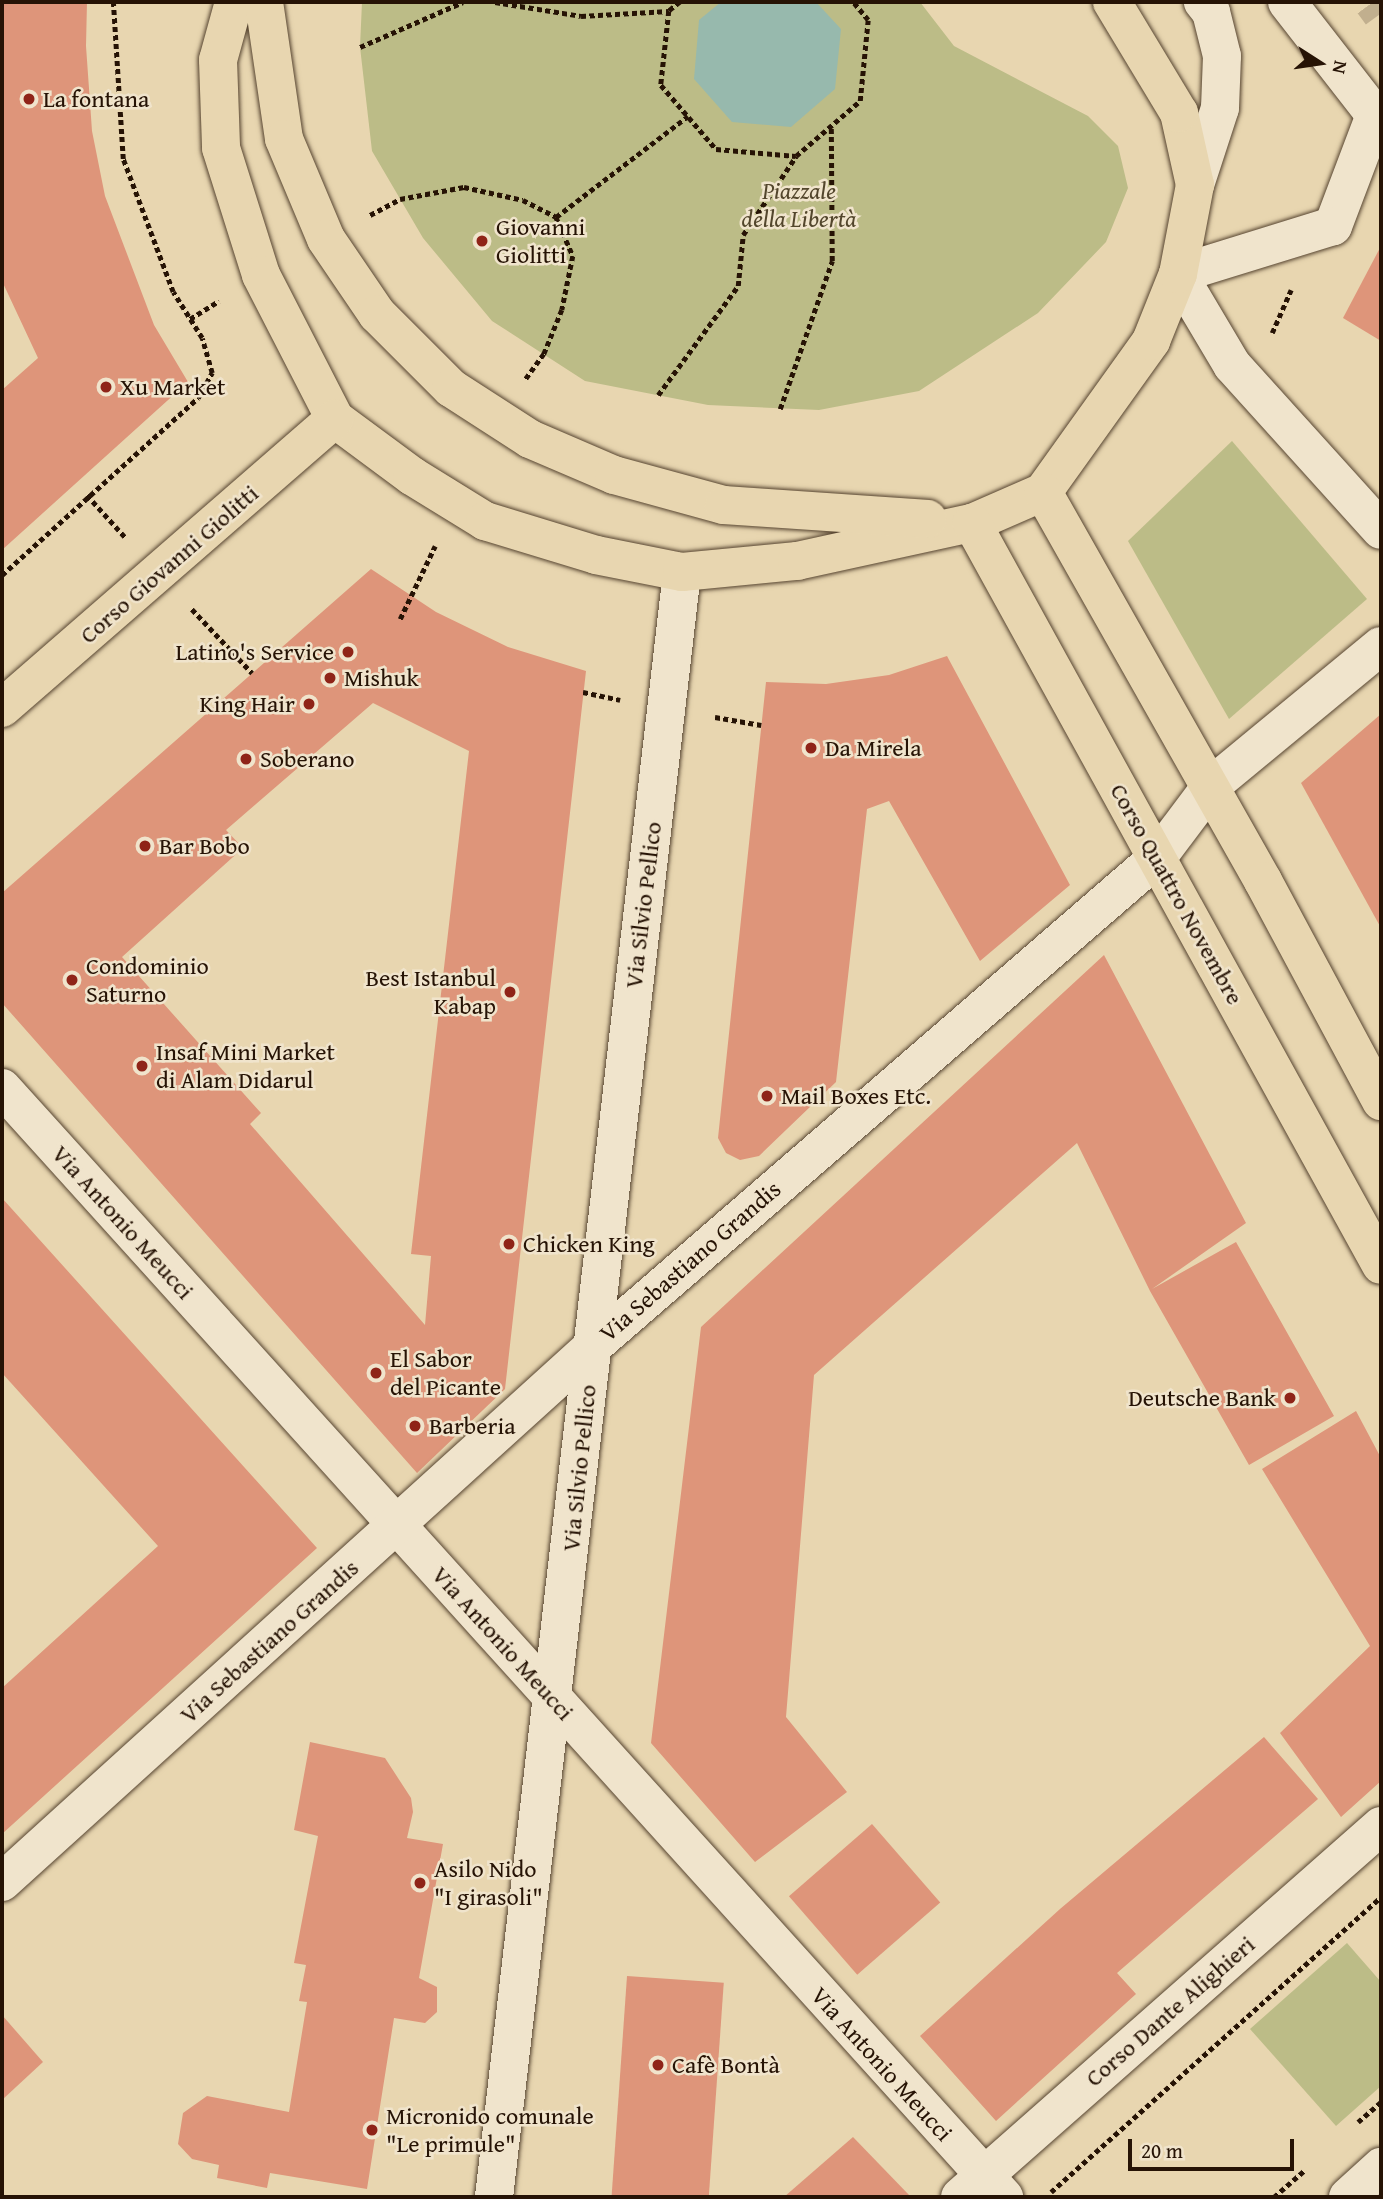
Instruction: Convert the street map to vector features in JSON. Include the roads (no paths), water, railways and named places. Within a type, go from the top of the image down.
[{"type":"main road","points":[[234,2],[218,60],[221,148],[261,275],[335,419],[412,476],[485,521],[596,555],[682,572],[797,561],[972,523],[1043,492],[1151,341],[1178,274],[1195,185],[1179,113],[1112,2]]},
{"type":"main road","points":[[264,2],[284,139],[326,239],[377,314],[451,388],[530,439],[614,475],[724,505],[972,523]]},
{"type":"main road","name":"Corso Giovanni Giolitti","points":[[2,708],[335,419]]},
{"type":"main road","points":[[1043,492],[1211,786],[1381,1101]]},
{"type":"main road","name":"Corso Quattro Novembre","points":[[972,523],[1381,1265]]},
{"type":"street","points":[[1195,185],[1220,108],[1222,69],[1211,12],[1203,2]]},
{"type":"street","points":[[1287,2],[1375,114],[1332,226],[1178,274],[1232,365],[1381,530]]},
{"type":"street","name":"Via Silvio Pellico","points":[[494,2197],[554,1699],[682,572]]},
{"type":"street","name":"Via Sebastiano Grandis","points":[[2,1882],[398,1526],[592,1347],[1157,858],[1211,786],[1381,646]]},
{"type":"street","name":"Via Antonio Meucci","points":[[2,1088],[554,1699],[982,2190]]},
{"type":"street","name":"Corso Dante Alighieri","points":[[982,2190],[1381,1826]]},
{"type":"street","points":[[1348,2197],[1381,2166]]},
{"type":"water","points":[[721,2],[816,2],[841,29],[835,89],[791,127],[732,122],[694,79],[699,20]]},
{"type":"tunnel","points":[[1373,2],[1381,13]]},
{"type":"place","name":"La fontana","points":[[29,99]]},
{"type":"place","name":"Giovanni Giolitti","points":[[482,241]]},
{"type":"place","name":"Xu Market","points":[[106,387]]},
{"type":"place","name":"Latino's Service","points":[[348,652]]},
{"type":"place","name":"Mishuk","points":[[330,678]]},
{"type":"place","name":"King Hair","points":[[309,704]]},
{"type":"place","name":"Da Mirela","points":[[811,748]]},
{"type":"place","name":"Soberano","points":[[246,759]]},
{"type":"place","name":"Bar Bobo","points":[[145,846]]},
{"type":"place","name":"Condominio Saturno","points":[[72,980]]},
{"type":"place","name":"Best Istanbul Kabap","points":[[510,992]]},
{"type":"place","name":"Insaf Mini Market di Alam Didarul","points":[[142,1066]]},
{"type":"place","name":"Mail Boxes Etc.","points":[[767,1096]]},
{"type":"place","name":"Chicken King","points":[[509,1244]]},
{"type":"place","name":"El Sabor del Picante","points":[[376,1373]]},
{"type":"place","name":"Deutsche Bank","points":[[1290,1398]]},
{"type":"place","name":"Barberia","points":[[415,1426]]},
{"type":"place","name":"Asilo Nido \"I girasoli\"","points":[[420,1883]]},
{"type":"place","name":"Cafè Bontà","points":[[658,2065]]},
{"type":"place","name":"Micronido comunale \"Le primule\"","points":[[372,2130]]},
{"type":"park label","name":"Piazzale della Libertà","points":[[799,205]]}]
